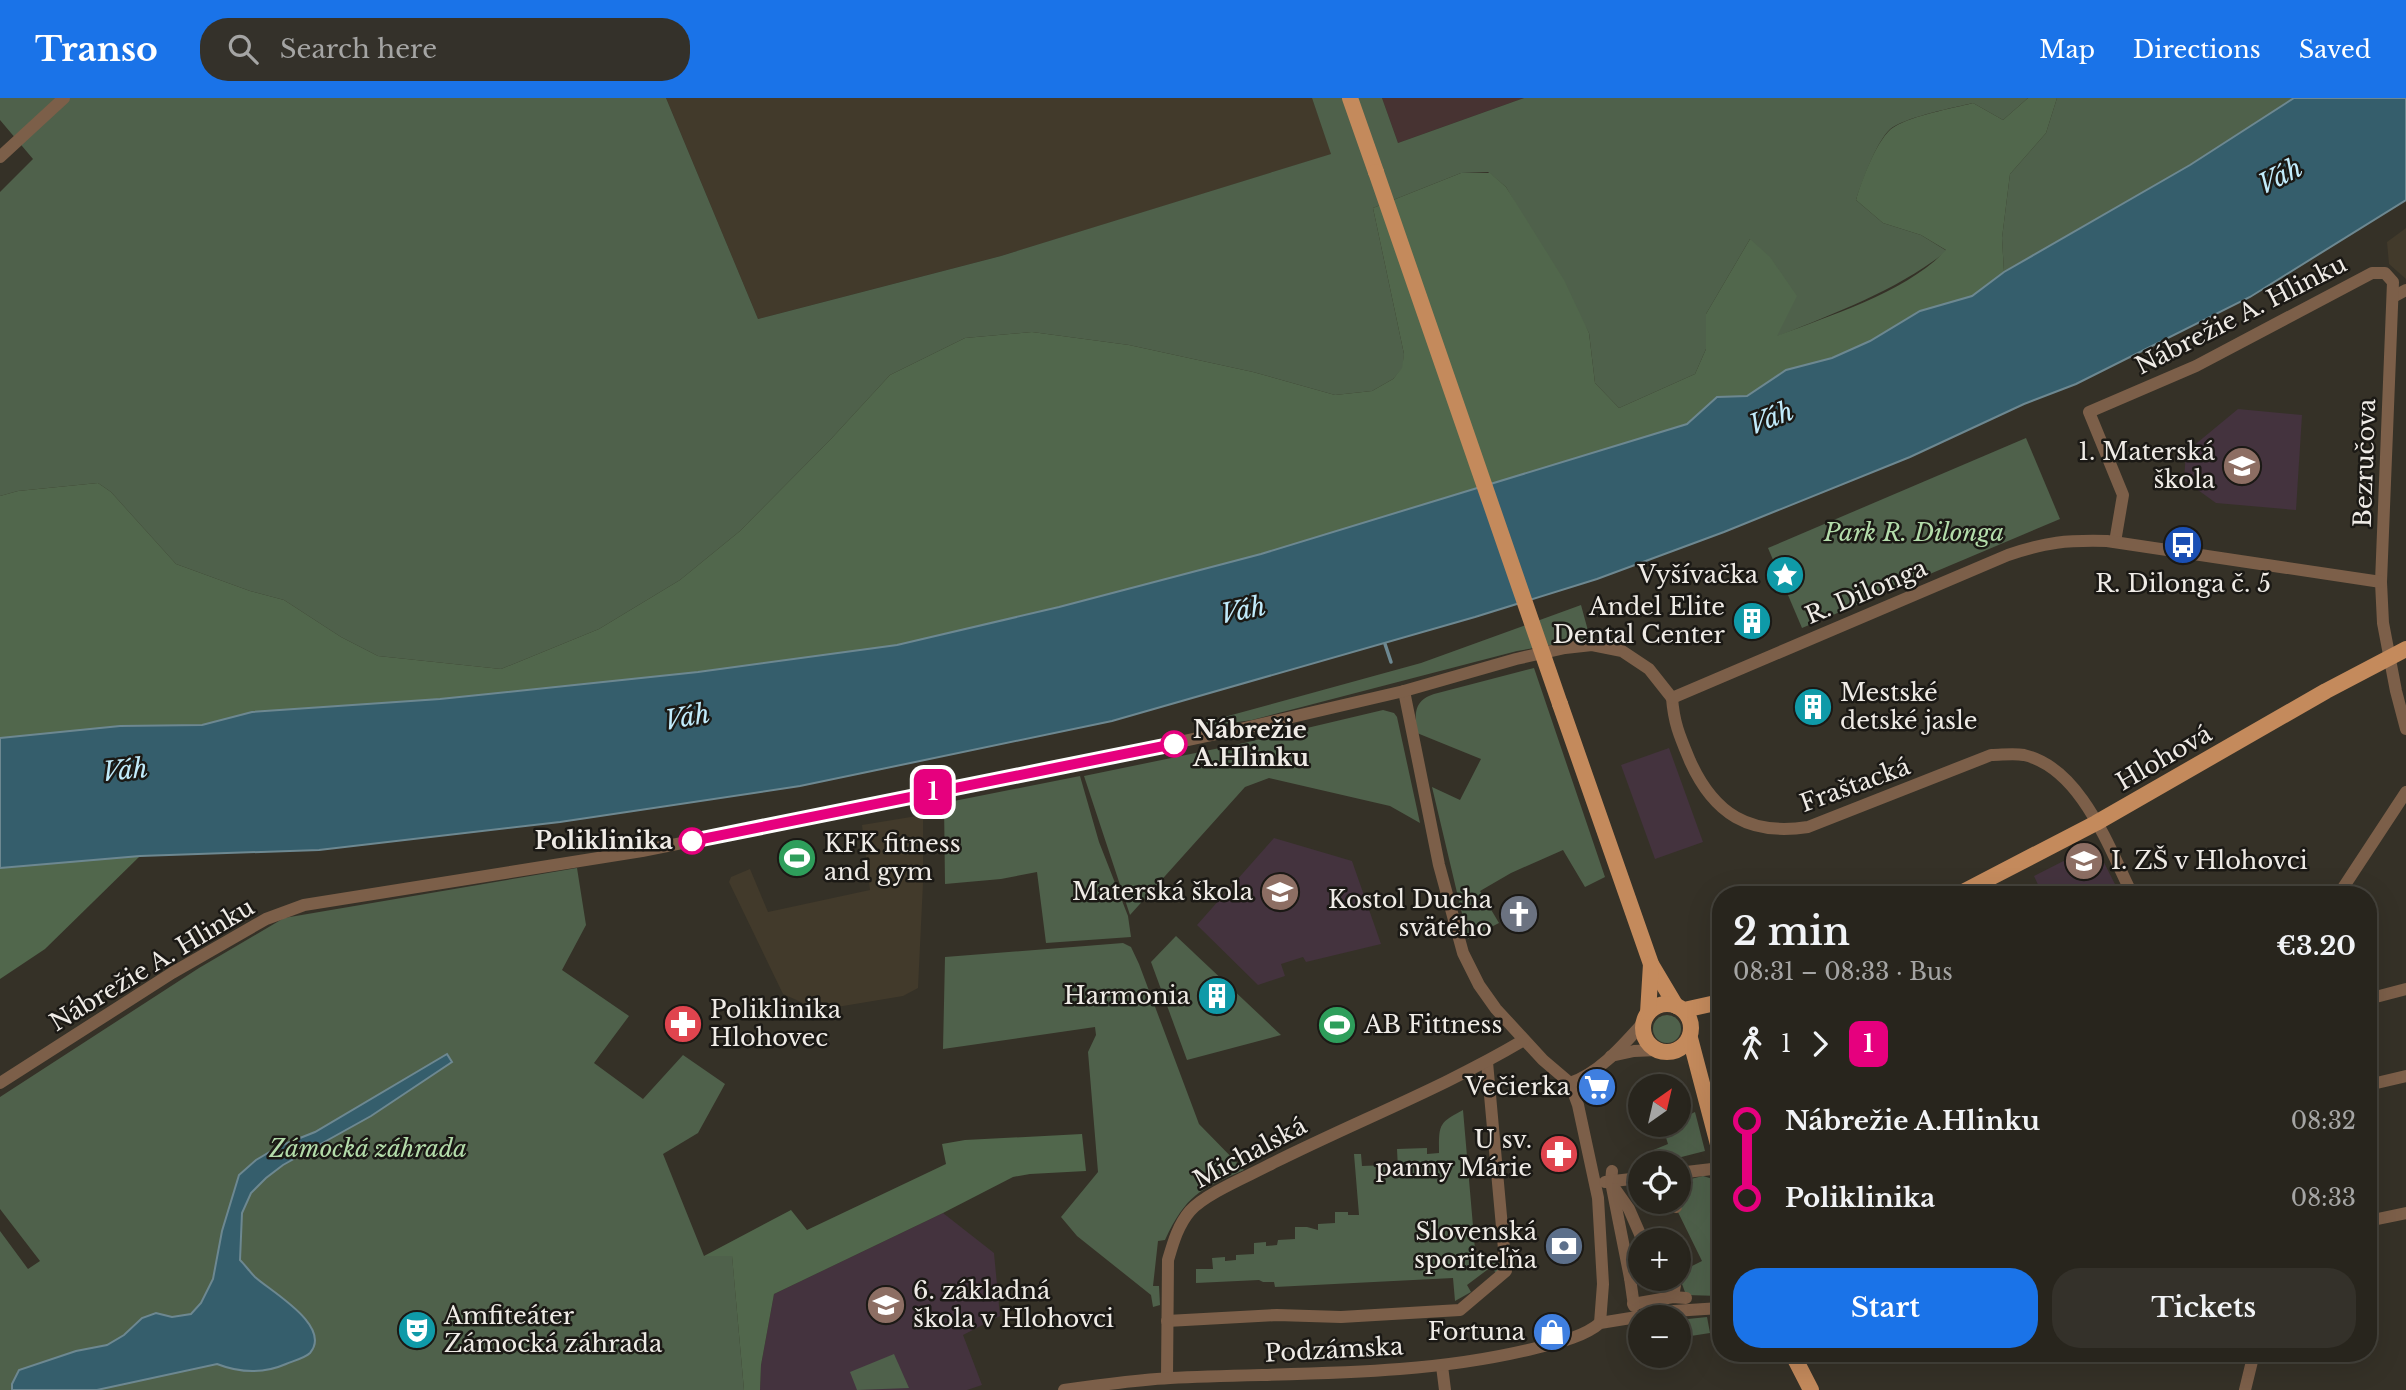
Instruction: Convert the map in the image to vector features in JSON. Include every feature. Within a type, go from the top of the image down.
[{"type":"main road","points":[[1350,98],[1650,964],[1688,1016],[1700,1080],[1712,1123]]},
{"type":"main road","name":"Hlohová","points":[[1974,886],[2096,823],[2326,691],[2406,649]]},
{"type":"main road","points":[[1650,964],[1644,1036],[1647,1042],[1687,1066],[1700,1080]]},
{"type":"main road","points":[[1646,1017],[1660,1005],[1680,1008],[1712,1004]]},
{"type":"main road","points":[[1663,1052],[1682,1048],[1691,1032],[1712,1008]]},
{"type":"main road","points":[[1797,1362],[1811,1390]]},
{"type":"street","points":[[0,158],[64,98]]},
{"type":"street","name":"Nábrežie A. Hlinku","points":[[2115,542],[2123,495],[2089,412],[2196,366],[2372,273],[2385,273]]},
{"type":"street","name":"Bezručova","points":[[2385,273],[2393,282],[2393,297],[2381,582],[2383,623],[2406,729]]},
{"type":"street","points":[[2393,297],[2406,290]]},
{"type":"street","name":"R. Dilonga","points":[[1672,698],[2008,555],[2040,544],[2067,540],[2115,542],[2381,582]]},
{"type":"street","name":"Nábrežie A. Hlinku","points":[[0,1083],[172,973],[266,919],[304,905],[661,847],[1156,748],[1404,691],[1516,659],[1592,645],[1622,651],[1649,669],[1672,698]]},
{"type":"street","points":[[1404,691],[1438,865],[1457,936],[1479,985],[1498,1012],[1570,1083],[1578,1105],[1598,1198],[1603,1284],[1600,1322]]},
{"type":"street","name":"Fraštacká","points":[[1672,698],[1674,723],[1700,782],[1723,809],[1741,820],[1779,830],[1808,827],[1991,755],[2015,754],[2034,758],[2065,779],[2086,804],[2128,886]]},
{"type":"street","points":[[2344,886],[2406,792]]},
{"type":"street","points":[[2377,997],[2406,989]]},
{"type":"street","points":[[1570,1083],[1581,1079],[1611,1056],[1646,1017]]},
{"type":"street","name":"Michalská","points":[[1167,1378],[1168,1260],[1173,1242],[1191,1210],[1242,1179],[1488,1062],[1524,1040]]},
{"type":"street","points":[[1611,1056],[1634,1051],[1663,1052]]},
{"type":"street","name":"Podzámska","points":[[1167,1321],[1277,1315],[1340,1317],[1460,1310],[1506,1271],[1488,1062]]},
{"type":"street","points":[[2377,1083],[2406,1076]]},
{"type":"street","points":[[1691,1171],[1712,1169]]},
{"type":"street","points":[[1609,1178],[1628,1178]]},
{"type":"street","points":[[1609,1178],[1628,1207]]},
{"type":"street","points":[[1609,1178],[1628,1252]]},
{"type":"street","points":[[1618,1218],[1628,1210]]},
{"type":"street","points":[[2377,1219],[2406,1213]]},
{"type":"street","points":[[1634,1291],[1634,1305],[1672,1291]]},
{"type":"street","name":"Podzámska","points":[[1063,1390],[1167,1378],[1443,1366],[1556,1343],[1600,1322],[1712,1309]]},
{"type":"street","points":[[2245,1390],[2252,1362]]},
{"type":"street","points":[[1443,1366],[1445,1390]]},
{"type":"shaded area","points":[[666,98],[1312,98],[1332,154],[1001,256],[758,319]]},
{"type":"shaded area","points":[[1382,98],[1524,98],[1398,143]]},
{"type":"shaded area","points":[[2406,228],[2406,279],[2389,264],[2387,242]]},
{"type":"shaded area","name":"1. Materská škola","points":[[2238,409],[2302,415],[2296,510],[2216,503],[2184,480],[2186,452]]},
{"type":"shaded area","points":[[1669,748],[1703,842],[1655,859],[1621,765]]},
{"type":"shaded area","points":[[923,815],[918,988],[903,996],[819,1010],[783,994],[729,882],[731,877],[750,869],[768,912],[870,890],[862,825]]},
{"type":"shaded area","points":[[1274,838],[1352,861],[1381,944],[1306,962],[1303,957],[1281,964],[1285,976],[1258,985],[1197,925]]},
{"type":"shaded area","name":"I. ZŠ v Hlohovci","points":[[2095,845],[2116,886],[2039,886],[2034,876]]},
{"type":"shaded area","name":"6. základná škola v Hlohovci","points":[[943,1213],[994,1253],[1000,1316],[963,1335],[982,1385],[967,1390],[760,1390],[761,1365],[774,1294]]},
{"type":"green space","points":[[0,98],[666,98],[758,319],[1001,256],[1331,154],[1312,98],[1382,98],[1398,143],[1524,98],[2028,98],[2003,120],[1973,103],[1910,119],[1887,132],[1876,149],[1856,200],[1883,223],[1921,235],[1947,251],[1887,289],[1776,337],[1750,239],[1706,314],[1706,349],[1695,374],[1619,408],[1595,383],[1589,333],[1506,187],[1488,172],[1461,173],[1373,208],[1404,354],[1403,368],[1393,379],[1372,391],[1335,395],[1253,372],[1129,345],[1032,332],[965,338],[890,375],[740,531],[680,580],[599,629],[501,669],[378,656],[341,637],[284,600],[250,591],[176,564],[111,492],[98,483],[18,491],[0,496],[0,192],[33,159],[0,120]]},
{"type":"green space","points":[[2028,98],[2057,98],[2046,133],[2010,174],[2002,238],[2004,272],[1972,296],[1920,311],[1870,341],[1832,358],[1786,370],[1747,396],[1717,397],[1687,424],[1261,554],[1059,607],[897,645],[698,672],[440,699],[252,712],[202,725],[120,726],[0,738],[0,496],[18,491],[98,483],[111,492],[176,564],[250,591],[284,600],[341,637],[378,656],[501,669],[599,629],[680,580],[740,531],[890,375],[965,338],[1032,332],[1129,345],[1253,372],[1335,395],[1372,391],[1393,379],[1402,368],[1404,354],[1373,208],[1461,173],[1490,173],[1506,187],[1564,280],[1589,333],[1595,383],[1619,408],[1695,374],[1706,349],[1706,314],[1750,239],[1770,257],[1797,296],[1777,336],[1867,301],[1930,265],[1946,250],[1921,235],[1883,223],[1856,200],[1876,149],[1894,127],[1912,119],[1973,103],[2003,120]]},
{"type":"green space","points":[[2057,98],[2294,98],[2190,165],[2004,272],[2002,238],[2010,174],[2046,133]]},
{"type":"green space","name":"Park R. Dilonga","points":[[2026,438],[2060,519],[1802,628],[1768,548]]},
{"type":"green space","points":[[1581,605],[1590,638],[1517,651],[1252,720],[1195,728],[1195,725],[1421,663]]},
{"type":"green space","points":[[1534,668],[1605,877],[1585,887],[1563,850],[1511,873],[1480,891],[1499,923],[1468,939],[1432,787],[1460,800],[1481,759],[1417,733],[1417,709],[1422,700],[1434,694]]},
{"type":"green space","points":[[1383,710],[1394,713],[1397,717],[1420,823],[1390,806],[1269,778],[1245,787],[1130,915],[1084,776],[1244,743]]},
{"type":"green space","points":[[1080,776],[1099,842],[1128,916],[1131,937],[1046,943],[1037,872],[1001,879],[945,884],[944,803]]},
{"type":"green space","points":[[140,856],[45,949],[0,979],[0,868]]},
{"type":"green space","name":"Zámocká záhrada","points":[[577,868],[586,925],[562,970],[629,1016],[594,1063],[643,1099],[683,1055],[725,1084],[698,1133],[663,1154],[704,1256],[732,1255],[744,1390],[0,1390],[0,1231],[28,1269],[40,1261],[0,1209],[0,1097],[199,968],[284,918]]},
{"type":"green space","points":[[1176,936],[1281,1035],[1187,1060],[1151,962]]},
{"type":"green space","points":[[1123,943],[1131,947],[1139,964],[1199,1124],[1244,1170],[1196,1195],[1180,1213],[1165,1240],[1158,1241],[1153,1286],[1159,1286],[1160,1305],[1153,1307],[1151,1295],[1077,1236],[1061,1217],[1098,1172],[1088,1052],[1096,1035],[1095,1027],[943,1049],[945,957]]},
{"type":"green space","points":[[1667,1015],[1677,1019],[1681,1029],[1677,1039],[1667,1043],[1657,1039],[1653,1029],[1657,1019]]},
{"type":"green space","points":[[1463,1110],[1476,1261],[1499,1259],[1500,1270],[1496,1273],[1491,1267],[1467,1285],[1471,1292],[1455,1301],[1453,1278],[1275,1287],[1274,1282],[1259,1280],[1196,1283],[1196,1269],[1213,1269],[1212,1258],[1236,1260],[1236,1255],[1254,1254],[1254,1243],[1277,1245],[1278,1240],[1295,1239],[1295,1227],[1318,1230],[1318,1224],[1335,1223],[1335,1212],[1359,1215],[1354,1154],[1361,1154],[1362,1166],[1386,1165],[1387,1170],[1398,1169],[1397,1149],[1427,1148],[1427,1154],[1439,1153],[1439,1136],[1444,1122]]},
{"type":"green space","points":[[1695,1112],[1705,1151],[1691,1155],[1691,1151],[1651,1151],[1668,1144],[1666,1138],[1690,1138],[1691,1114]]},
{"type":"green space","points":[[1082,1134],[1086,1171],[1013,1177],[774,1294],[761,1365],[760,1390],[744,1390],[732,1256],[704,1256],[791,1210],[807,1230],[946,1164],[942,1144],[965,1140]]},
{"type":"green space","points":[[1703,1176],[1712,1179],[1712,1296],[1686,1295],[1685,1291],[1691,1291],[1691,1266],[1702,1261],[1691,1239],[1691,1228],[1686,1228],[1679,1214],[1691,1214],[1691,1179]]},
{"type":"green space","points":[[1707,1317],[1710,1333],[1691,1336],[1691,1319]]},
{"type":"green space","points":[[894,1354],[909,1388],[857,1390],[850,1372]]},
{"type":"water","name":"Váh","points":[[2294,98],[2406,98],[2406,200],[2250,297],[2076,384],[2024,404],[1910,457],[1724,532],[1597,579],[1475,617],[1112,721],[800,786],[560,822],[319,850],[140,856],[0,868],[0,738],[120,726],[202,725],[252,712],[440,699],[698,672],[897,645],[1059,607],[1261,554],[1687,424],[1717,397],[1747,396],[1786,370],[1832,358],[1870,341],[1920,311],[1972,296],[2004,272],[2190,165]]},
{"type":"water","points":[[447,1054],[452,1062],[371,1116],[283,1165],[251,1193],[242,1213],[240,1260],[255,1277],[307,1321],[315,1343],[308,1355],[260,1371],[243,1371],[217,1364],[97,1390],[12,1390],[19,1370],[76,1351],[107,1345],[124,1335],[142,1318],[156,1313],[172,1317],[191,1314],[201,1303],[213,1279],[222,1231],[239,1175],[256,1160],[280,1146],[315,1132]]},
{"type":"waterway","points":[[1385,644],[1391,662]]},
{"type":"bus line","name":"1","points":[[692,841],[1174,744]]},
{"type":"place","name":"1. Materská škola","points":[[2242,466]]},
{"type":"place","name":"R. Dilonga č. 5","points":[[2183,545]]},
{"type":"place","name":"Vyšívačka","points":[[1785,575]]},
{"type":"place","name":"Andel Elite Dental Center","points":[[1752,621]]},
{"type":"place","name":"Mestské detské jasle","points":[[1813,707]]},
{"type":"place","name":"Nábrežie A.Hlinku","points":[[1174,744]]},
{"type":"place","name":"Poliklinika","points":[[692,841]]},
{"type":"place","name":"KFK fitness and gym","points":[[797,858]]},
{"type":"place","name":"I. ZŠ v Hlohovci","points":[[2084,861]]},
{"type":"place","name":"Materská škola","points":[[1280,892]]},
{"type":"place","name":"Kostol Ducha svätého","points":[[1519,914]]},
{"type":"place","name":"Harmonia","points":[[1217,996]]},
{"type":"place","name":"Poliklinika Hlohovec","points":[[683,1024]]},
{"type":"place","name":"AB Fittness","points":[[1337,1025]]},
{"type":"place","name":"Večierka","points":[[1597,1087]]},
{"type":"place","name":"U sv. panny Márie","points":[[1559,1154]]},
{"type":"place","name":"Slovenská sporiteľňa","points":[[1564,1246]]},
{"type":"place","name":"6. základná škola v Hlohovci","points":[[886,1305]]},
{"type":"place","name":"Amfiteáter Zámocká záhrada","points":[[417,1330]]},
{"type":"place","name":"Fortuna","points":[[1552,1332]]}]
